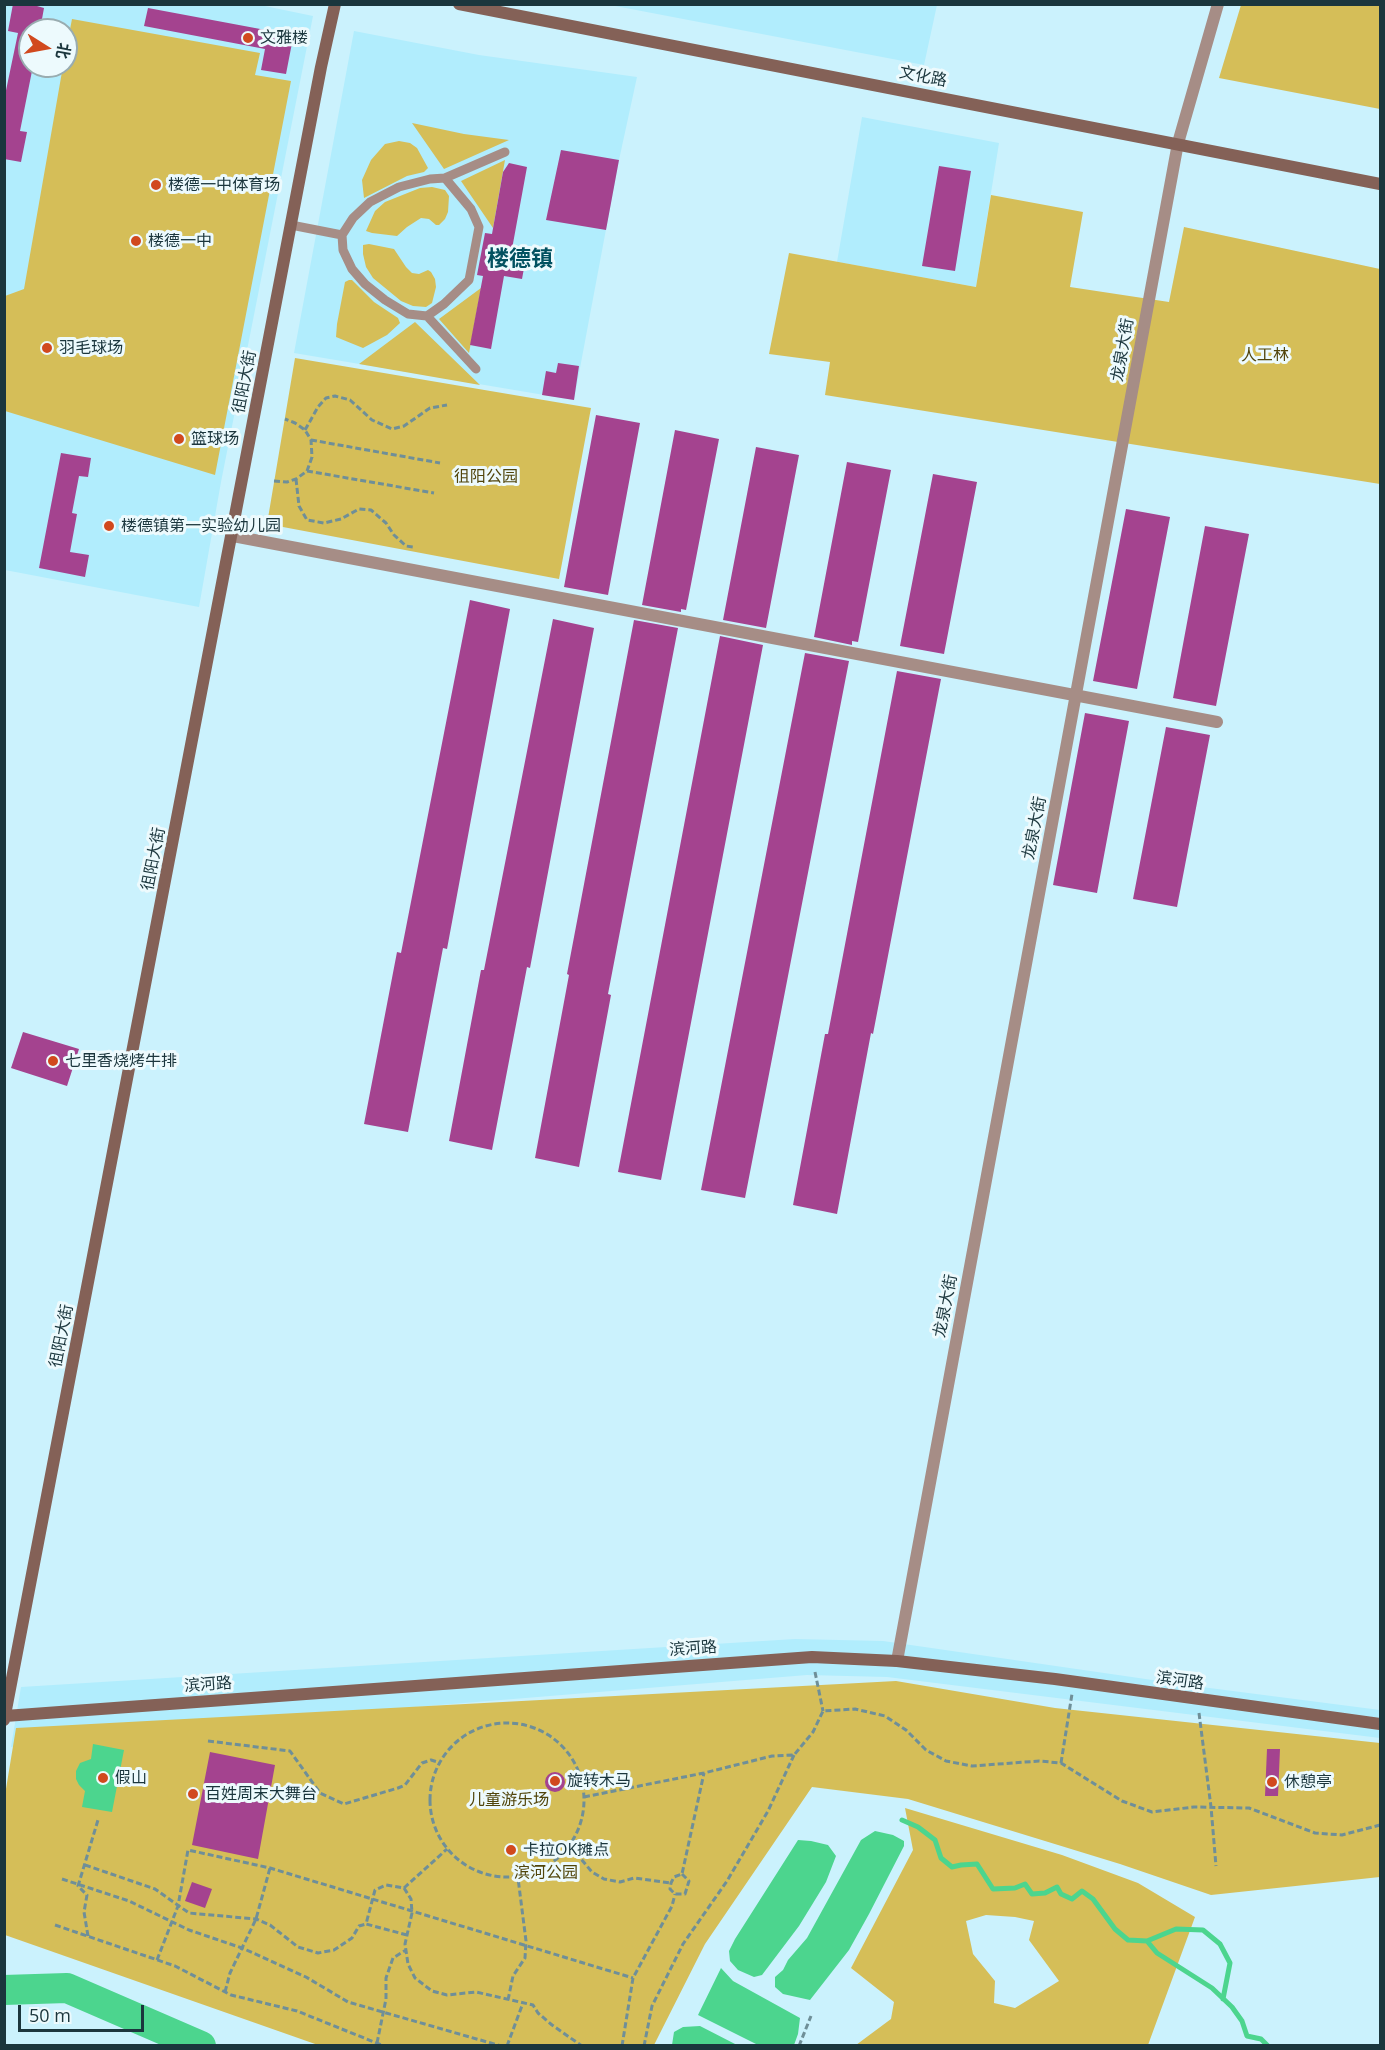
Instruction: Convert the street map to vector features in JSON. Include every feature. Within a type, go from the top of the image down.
[{"type":"street","name":"徂阳大街","points":[[5,1718],[335,4]]},
{"type":"street","name":"文化路","points":[[459,4],[1380,184]]},
{"type":"street","name":"龙泉大街","points":[[897,1661],[1178,143],[1218,4]]},
{"type":"street","points":[[233,536],[1217,722]]},
{"type":"street","name":"滨河路","points":[[5,1718],[812,1657],[897,1661],[1074,1682],[1380,1724]]},
{"type":"lane","points":[[445,178],[471,209],[479,227],[469,280],[444,304],[427,316],[408,314],[365,284],[352,269],[343,250],[342,235],[353,218],[370,202],[399,187],[430,179],[445,178],[505,152]]},
{"type":"lane","points":[[291,225],[342,235]]},
{"type":"lane","points":[[427,316],[476,369]]},
{"type":"path","points":[[305,430],[318,407],[326,398],[335,396],[350,400],[372,420],[392,429],[404,426],[430,408],[447,405]]},
{"type":"path","points":[[274,481],[287,482],[296,479],[307,471],[312,457],[311,440],[305,430],[285,419]]},
{"type":"path","points":[[311,440],[440,463]]},
{"type":"path","points":[[307,471],[434,492]]},
{"type":"path","points":[[296,479],[299,506],[307,520],[324,523],[341,519],[359,509],[371,510],[406,546],[413,547]]},
{"type":"path","points":[[644,2046],[652,2006],[682,1944],[727,1881],[768,1811],[794,1755],[813,1732],[823,1712],[812,1657]]},
{"type":"path","points":[[1061,1763],[1074,1682]]},
{"type":"path","points":[[1197,1700],[1216,1866]]},
{"type":"path","points":[[823,1712],[855,1709],[885,1716],[906,1730],[926,1750],[946,1761],[972,1766],[1039,1761],[1061,1763],[1122,1801],[1152,1812],[1249,1808],[1315,1833],[1342,1835],[1380,1825]]},
{"type":"path","points":[[493,1724],[520,1724],[544,1732],[565,1749],[579,1771],[584,1797],[581,1823],[570,1846],[555,1861],[537,1872],[518,1877],[491,1876],[467,1866],[447,1849],[434,1826],[430,1799],[435,1773],[448,1751],[468,1733],[493,1724]]},
{"type":"path","points":[[208,1741],[290,1751],[320,1793],[344,1804],[405,1785],[422,1763],[430,1760],[441,1763]]},
{"type":"path","points":[[584,1797],[704,1773],[772,1756],[794,1755]]},
{"type":"path","points":[[682,1874],[704,1773]]},
{"type":"path","points":[[78,1886],[98,1820]]},
{"type":"path","points":[[570,1846],[592,1872],[604,1879],[620,1882],[634,1878],[671,1883]]},
{"type":"path","points":[[404,1888],[447,1849]]},
{"type":"path","points":[[157,1960],[178,1906],[188,1850],[270,1868],[633,1978]]},
{"type":"path","points":[[85,1865],[155,1889],[189,1913],[256,1918],[270,1925],[298,1947],[318,1953],[334,1950],[352,1938],[359,1926],[366,1924],[407,1935]]},
{"type":"path","points":[[225,1992],[230,1973],[256,1918],[270,1868]]},
{"type":"path","points":[[682,1874],[689,1881],[685,1894],[675,1894],[670,1889],[671,1883],[674,1877],[682,1874]]},
{"type":"path","points":[[508,2000],[513,1976],[525,1958],[526,1946],[518,1877]]},
{"type":"path","points":[[62,1879],[129,1901],[189,1930],[242,1948],[306,1977],[348,2002],[384,2010],[501,2046]]},
{"type":"path","points":[[366,1924],[375,1890],[386,1885],[404,1888],[411,1899],[406,1950],[408,1964],[415,1978],[432,1991],[447,1995],[476,1992],[533,2005],[538,2013],[552,2025],[582,2046]]},
{"type":"path","points":[[78,1886],[87,1895],[84,1912],[88,1936]]},
{"type":"path","points":[[622,2046],[633,1978],[672,1906],[675,1894]]},
{"type":"path","points":[[55,1925],[176,1966],[225,1992],[297,2011],[384,2046]]},
{"type":"path","points":[[377,2043],[389,1968],[393,1958],[406,1950]]},
{"type":"path","points":[[507,2046],[523,2003]]},
{"type":"path","points":[[799,2046],[811,2016]]},
{"type":"shaded area","name":"楼德一中体育场","points":[[255,4],[313,16],[221,482],[199,607],[5,570],[4,5]]},
{"type":"shaded area","points":[[610,5],[937,5],[924,65]]},
{"type":"shaded area","points":[[354,31],[479,55],[637,77],[574,400],[294,353]]},
{"type":"shaded area","points":[[862,117],[999,143],[976,287],[837,262]]},
{"type":"shaded area","points":[[795,1639],[883,1641],[1194,1686],[1380,1710],[1380,1738],[887,1677],[807,1675],[146,1729],[11,1747],[21,1687]]},
{"type":"shaded area","points":[[93,1744],[124,1750],[112,1812],[82,1807],[85,1791],[76,1779],[76,1771],[80,1763],[91,1759]]},
{"type":"shaded area","points":[[875,1831],[893,1835],[904,1841],[904,1846],[849,1950],[810,2000],[783,1994],[775,1987],[775,1977],[807,1938],[861,1840]]},
{"type":"shaded area","points":[[798,1840],[828,1845],[836,1856],[826,1882],[799,1926],[762,1975],[754,1977],[738,1970],[730,1961],[729,1951]]},
{"type":"shaded area","points":[[721,1968],[733,1981],[800,2018],[794,2045],[758,2045],[698,2015]]},
{"type":"shaded area","points":[[700,2026],[737,2045],[672,2045],[674,2032],[683,2027]]},
{"type":"green space","points":[[1241,5],[1380,5],[1380,109],[1219,78]]},
{"type":"green space","name":"楼德一中体育场","points":[[78,20],[260,53],[255,75],[291,81],[215,475],[5,411],[5,296],[24,289],[61,78],[78,78]]},
{"type":"green space","points":[[412,123],[464,134],[509,140],[444,169]]},
{"type":"green space","points":[[399,141],[410,143],[417,148],[428,168],[424,172],[407,176],[364,198],[362,180],[371,160],[385,144]]},
{"type":"green space","points":[[505,160],[493,228],[461,181]]},
{"type":"green space","points":[[432,187],[445,190],[449,196],[448,212],[439,225],[429,219],[421,218],[397,236],[366,231],[375,211],[385,202],[420,188]]},
{"type":"green space","name":"人工林","points":[[991,195],[1083,212],[1070,287],[1169,302],[1184,227],[1380,269],[1380,484],[825,395],[830,362],[769,354],[789,253],[976,287]]},
{"type":"green space","points":[[363,245],[394,249],[412,273],[419,274],[428,270],[431,272],[436,287],[432,303],[426,307],[413,306],[401,301],[373,278],[366,267],[363,254]]},
{"type":"green space","points":[[352,280],[374,302],[398,318],[400,323],[387,335],[363,348],[336,337],[345,282]]},
{"type":"green space","points":[[481,288],[469,353],[439,319]]},
{"type":"green space","points":[[415,322],[480,385],[359,364]]},
{"type":"green space","name":"徂阳公园","points":[[295,358],[591,408],[559,579],[267,524]]},
{"type":"green space","name":"滨河公园","points":[[896,1681],[1055,1708],[1380,1743],[1380,1877],[1211,1895],[1120,1864],[908,1799],[812,1787],[705,1944],[654,2045],[318,2045],[5,1935],[5,1795],[16,1728]]},
{"type":"green space","points":[[905,1808],[1062,1855],[1138,1883],[1195,1917],[1148,2045],[856,2045],[891,2019],[894,2002],[851,1968],[913,1850]],"holes":[[[986,1915],[1034,1921],[1029,1940],[1059,1981],[1015,2008],[994,2003],[995,1981],[973,1954],[966,1921]]]},
{"type":"building","points":[[13,4],[30,4],[44,8],[42,18],[18,18],[18,33],[8,31]]},
{"type":"building","name":"文雅楼","points":[[148,8],[287,34],[292,43],[286,74],[261,70],[265,49],[144,26]]},
{"type":"building","points":[[18,33],[18,78],[31,78],[20,131],[27,132],[21,162],[4,159],[4,100]]},
{"type":"building","points":[[561,150],[619,160],[606,230],[546,220]]},
{"type":"building","points":[[509,163],[527,167],[512,249],[527,252],[522,279],[504,276],[491,349],[470,345],[483,276],[477,275],[485,233],[492,234],[503,172]]},
{"type":"building","points":[[939,166],[971,171],[955,271],[922,266]]},
{"type":"building","points":[[558,363],[579,366],[574,400],[542,395],[546,371],[556,373]]},
{"type":"building","points":[[596,415],[640,423],[608,595],[564,587]]},
{"type":"building","points":[[675,430],[719,439],[686,610],[681,609],[681,612],[642,605]]},
{"type":"building","points":[[756,447],[799,455],[766,628],[723,620]]},
{"type":"building","points":[[61,453],[91,458],[88,477],[79,476],[72,513],[77,514],[70,552],[89,555],[85,577],[39,568]]},
{"type":"building","points":[[847,462],[891,470],[858,642],[852,641],[852,645],[814,637]]},
{"type":"building","points":[[933,474],[977,482],[944,654],[900,646]]},
{"type":"building","points":[[1126,509],[1170,517],[1137,689],[1093,681]]},
{"type":"building","points":[[1205,526],[1249,534],[1216,706],[1173,698]]},
{"type":"building","points":[[470,600],[510,609],[447,949],[443,948],[408,1132],[364,1124],[397,952],[401,953]]},
{"type":"building","points":[[553,619],[594,628],[530,968],[527,967],[492,1150],[449,1141],[481,970],[484,970]]},
{"type":"building","points":[[634,620],[678,628],[608,994],[611,995],[579,1167],[535,1158],[569,975],[567,974]]},
{"type":"building","points":[[720,636],[763,645],[661,1180],[618,1172]]},
{"type":"building","points":[[805,653],[849,661],[745,1198],[701,1190]]},
{"type":"building","points":[[897,671],[941,679],[837,1214],[793,1205]]},
{"type":"building","points":[[1085,713],[1129,721],[1097,893],[1053,885]]},
{"type":"building","points":[[1166,727],[1210,735],[1177,907],[1133,899]]},
{"type":"building","points":[[23,1032],[79,1049],[67,1086],[11,1068]]},
{"type":"building","points":[[1267,1749],[1280,1749],[1278,1796],[1265,1796]]},
{"type":"building","points":[[210,1752],[275,1765],[258,1859],[192,1845]]},
{"type":"building","name":"旋转木马","points":[[555,1772],[562,1775],[565,1782],[562,1789],[555,1792],[548,1789],[545,1782],[548,1775]]},
{"type":"building","points":[[192,1882],[212,1889],[205,1908],[185,1901]]},
{"type":"waterway","points":[[902,1820],[918,1827],[935,1840],[941,1858],[952,1867],[977,1864],[993,1889],[1015,1888],[1025,1884],[1032,1894],[1045,1893],[1057,1887],[1061,1894],[1072,1899],[1082,1891],[1093,1899],[1115,1929],[1128,1940],[1147,1941],[1157,1953],[1212,1988],[1232,2007],[1242,2021],[1247,2036],[1261,2039],[1268,2046]]},
{"type":"waterway","points":[[1147,1941],[1176,1929],[1203,1930],[1220,1944],[1230,1963],[1223,1999]]},
{"type":"waterway","points":[[4,1990],[67,1988],[201,2046]]},
{"type":"place","name":"文雅楼","points":[[248,38]]},
{"type":"place","name":"楼德一中体育场","points":[[156,185]]},
{"type":"place","name":"楼德一中","points":[[136,241]]},
{"type":"place","name":"羽毛球场","points":[[47,348]]},
{"type":"place","name":"篮球场","points":[[179,439]]},
{"type":"place","name":"楼德镇第一实验幼儿园","points":[[109,526]]},
{"type":"place","name":"七里香烧烤牛排","points":[[53,1061]]},
{"type":"place","name":"假山","points":[[103,1778]]},
{"type":"place","name":"旋转木马","points":[[555,1781]]},
{"type":"place","name":"休憩亭","points":[[1272,1782]]},
{"type":"place","name":"百姓周末大舞台","points":[[193,1794]]},
{"type":"place","name":"卡拉OK摊点","points":[[511,1850]]},
{"type":"district","name":"楼德镇","points":[[520,260]]},
{"type":"park label","name":"儿童游乐场","points":[[509,1800]]}]
